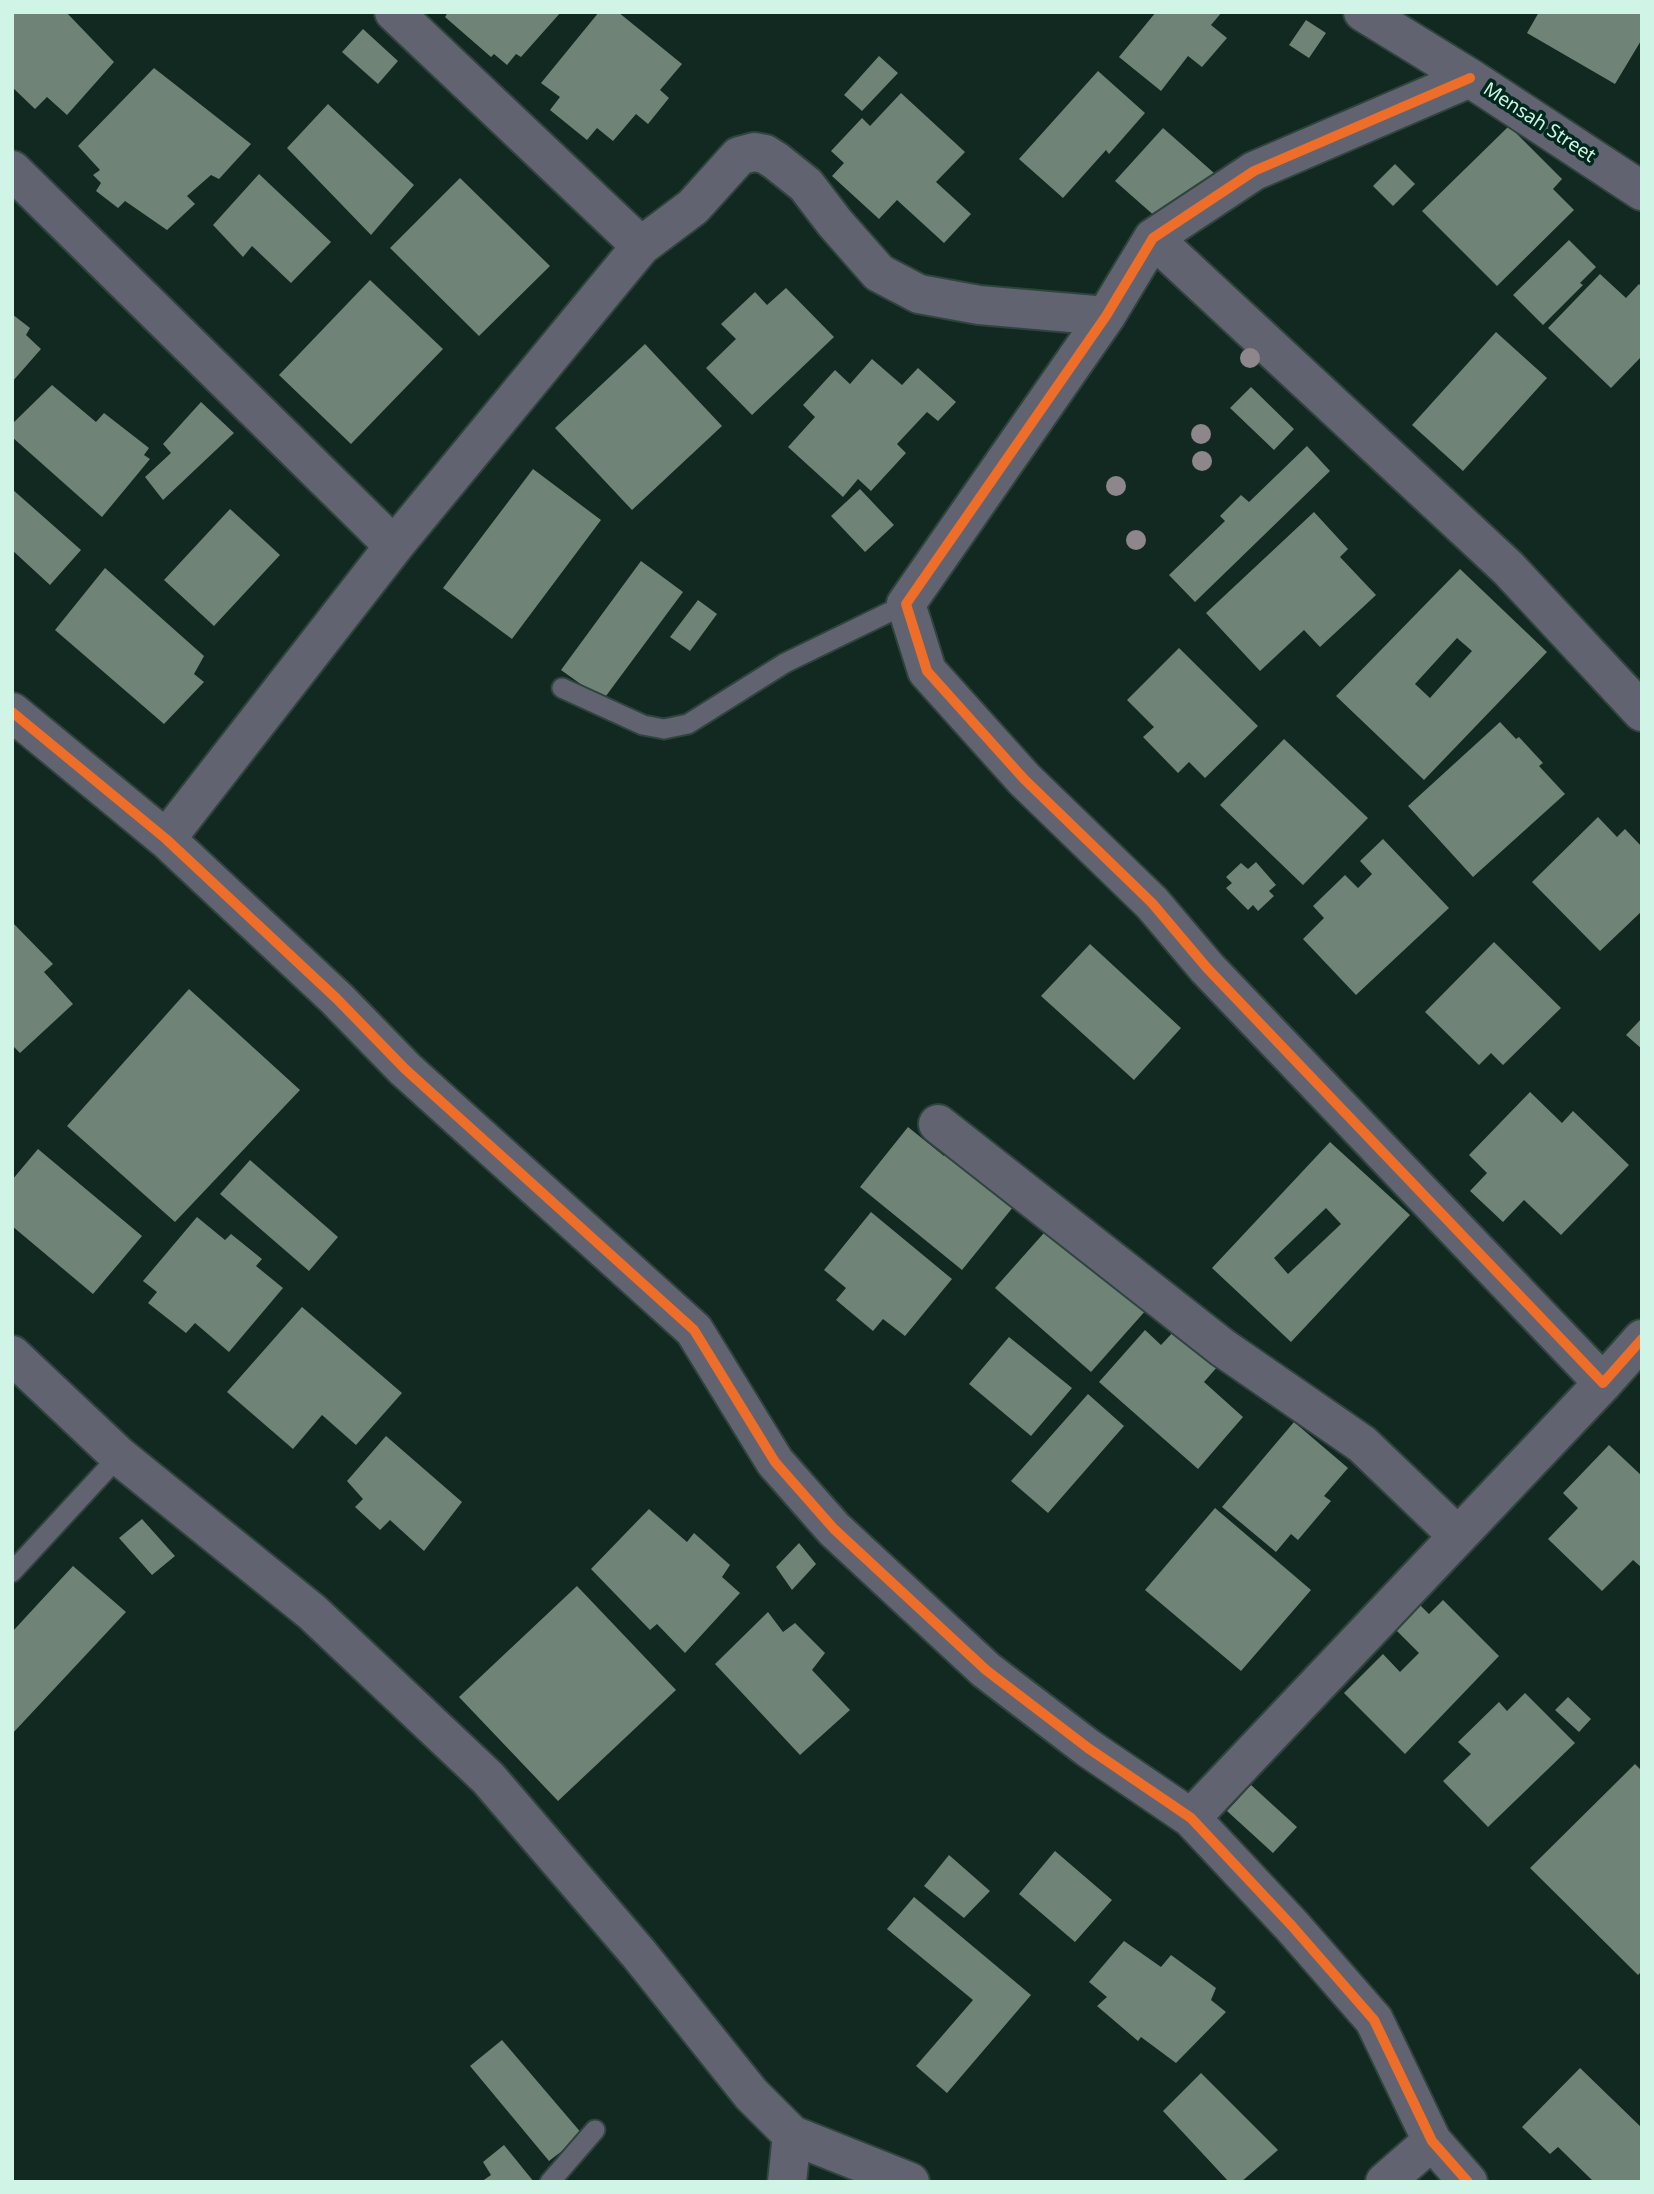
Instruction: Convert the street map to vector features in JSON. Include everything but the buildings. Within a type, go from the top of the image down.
[{"type":"street","points":[[394,12],[641,246]]},
{"type":"street","name":"Mensah Street","points":[[1363,12],[1470,78],[1642,191]]},
{"type":"street","points":[[1470,78],[1254,171],[1153,238],[1106,316],[906,604],[927,671],[1024,779],[1152,903],[1208,968],[1603,1383]]},
{"type":"street","points":[[166,839],[394,546],[641,246],[693,207],[739,156],[754,152],[765,154],[776,161],[806,185],[879,273],[919,294],[979,305],[1106,316]]},
{"type":"street","points":[[12,170],[394,546]]},
{"type":"street","points":[[1153,238],[1508,568],[1642,712]]},
{"type":"street","points":[[12,712],[166,839],[337,999],[405,1069],[694,1330],[775,1462],[835,1530],[986,1671],[1088,1748],[1191,1818],[1292,1926],[1374,2020],[1432,2141],[1468,2182]]},
{"type":"street","points":[[938,1124],[1223,1348],[1362,1444],[1458,1536]]},
{"type":"street","points":[[1191,1818],[1642,1339]]},
{"type":"street","points":[[12,1355],[119,1456],[312,1612],[488,1778],[639,1954],[751,2094],[792,2135],[910,2182]]},
{"type":"street","points":[[787,2182],[792,2135]]},
{"type":"street","points":[[1385,2182],[1432,2141]]},
{"type":"lane","points":[[562,688],[643,724],[664,729],[688,724],[785,663],[906,604]]},
{"type":"lane","points":[[12,1572],[119,1456]]},
{"type":"lane","points":[[550,2182],[595,2130]]},
{"type":"cycle path","points":[[1470,78],[1254,171],[1153,238],[1106,316],[906,604],[927,671],[1024,779],[1152,903],[1207,968],[1603,1383],[1642,1339]]},
{"type":"cycle path","points":[[12,712],[166,839],[337,999],[405,1069],[694,1330],[775,1462],[834,1529],[986,1670],[1088,1748],[1191,1818],[1292,1926],[1374,2020],[1432,2141],[1468,2182]]}]
